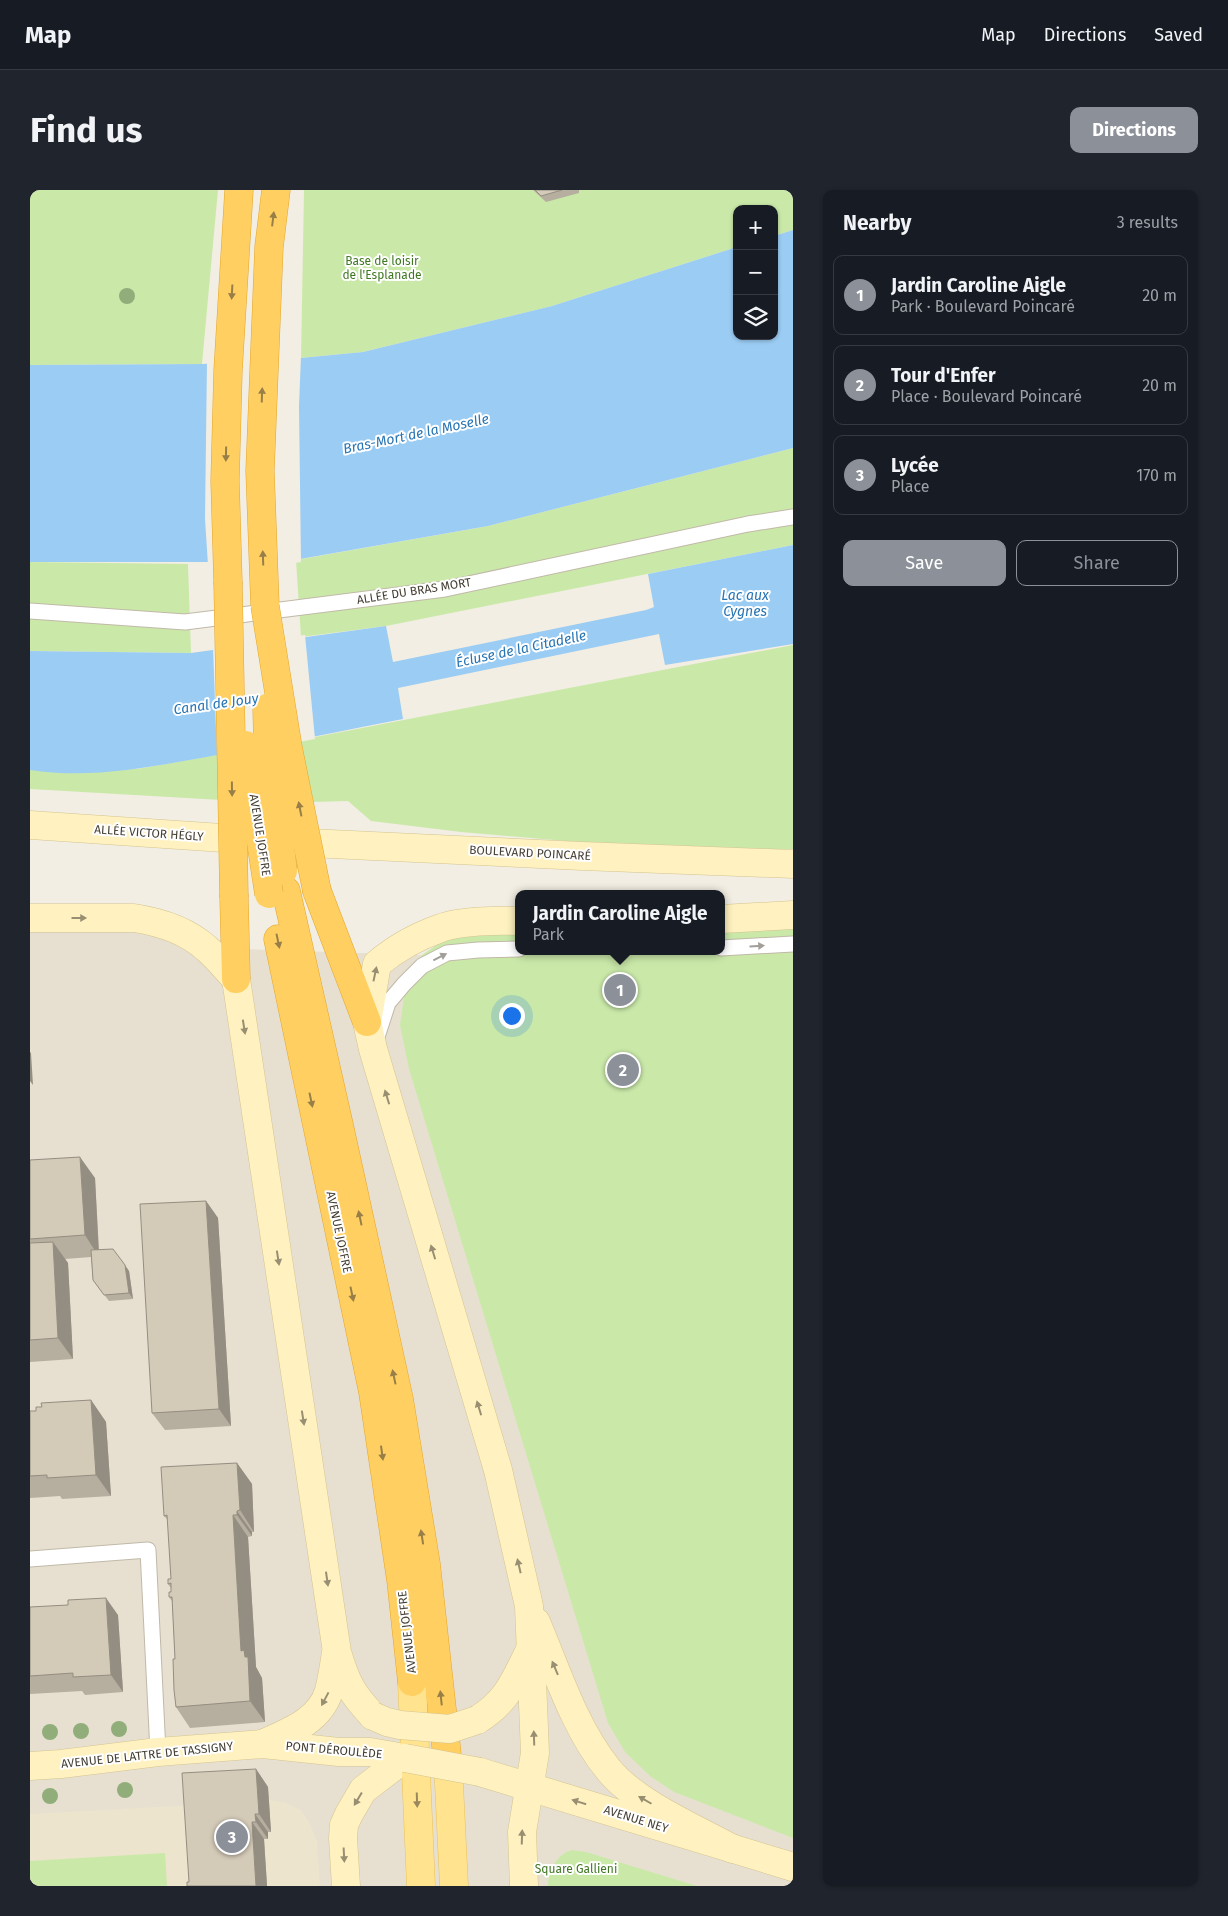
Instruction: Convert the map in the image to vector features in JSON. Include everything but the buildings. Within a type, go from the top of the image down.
[{"type":"highway","points":[[236,979],[225,472],[228,371],[239,190]]},
{"type":"highway","points":[[276,190],[269,247],[260,471],[265,606],[288,748],[317,891],[367,1022]]},
{"type":"highway","name":"AVENUE JOFFRE","points":[[228,582],[244,738],[277,892],[373,1392],[401,1580],[412,1682]]},
{"type":"highway","name":"AVENUE JOFFRE","points":[[265,606],[268,749],[277,892],[340,1125],[399,1399],[426,1564],[448,1764]]},
{"type":"main road","name":"AVENUE JOFFRE","points":[[412,1682],[421,1886]]},
{"type":"main road","name":"AVENUE JOFFRE","points":[[448,1764],[454,1886]]},
{"type":"street","name":"ALLÉE VICTOR HÉGLY","points":[[30,824],[267,841]]},
{"type":"street","name":"BOULEVARD POINCARÉ","points":[[267,841],[572,856],[793,864]]},
{"type":"street","points":[[725,919],[793,915]]},
{"type":"street","points":[[30,918],[134,918],[150,920],[170,926],[190,936],[206,948],[236,979],[337,1652],[345,1680],[365,1707],[387,1722],[400,1725],[450,1729],[477,1720],[489,1713],[505,1698],[531,1648]]},
{"type":"street","points":[[515,921],[499,920],[443,927],[393,951],[377,964],[367,1022],[373,1050],[498,1470],[529,1606],[535,1753],[522,1832],[524,1886]]},
{"type":"street","points":[[529,1606],[579,1724],[609,1770],[636,1795],[733,1849]]},
{"type":"street","points":[[263,1744],[299,1727],[318,1711],[328,1693],[337,1652]]},
{"type":"street","name":"AVENUE DE LATTRE DE TASSIGNY","points":[[30,1766],[158,1752],[263,1744]]},
{"type":"street","name":"PONT DÉROULÈDE","points":[[263,1744],[339,1752],[376,1766],[405,1758],[480,1772]]},
{"type":"street","name":"PONT DÉROULÈDE","points":[[346,1886],[344,1825],[376,1766]]},
{"type":"street","name":"AVENUE NEY","points":[[480,1772],[793,1867]]},
{"type":"lane","name":"ALLÉE DU BRAS MORT","points":[[30,612],[185,622],[195,621],[445,589],[748,524],[793,517]]},
{"type":"lane","points":[[725,948],[793,944]]},
{"type":"lane","points":[[373,1050],[388,1003],[422,966],[447,953],[478,950],[515,950]]},
{"type":"lane","points":[[30,1558],[148,1550],[158,1752]]},
{"type":"shaded area","points":[[793,904],[793,1886],[30,1886],[30,909],[132,913],[206,948],[422,955],[456,932],[515,950],[515,955],[725,955],[725,948]]},
{"type":"shaded area","points":[[268,1787],[269,1800],[284,1802],[301,1810],[310,1824],[317,1842],[320,1886],[30,1886],[30,1814],[194,1805]]},
{"type":"green space","points":[[30,190],[218,190],[202,364],[30,365]]},
{"type":"green space","name":"Base de loisir de l'Esplanade","points":[[304,190],[793,190],[793,230],[778,235],[778,205],[733,205],[733,248],[552,306],[363,352],[301,358]]},
{"type":"green space","points":[[793,448],[793,545],[386,626],[301,637],[296,560],[488,526]]},
{"type":"green space","points":[[30,562],[188,564],[191,653],[30,651]]},
{"type":"green space","points":[[793,645],[793,849],[659,849],[461,832],[371,821],[348,801],[275,803],[30,789],[30,770],[137,769],[284,743]]},
{"type":"green space","points":[[793,904],[793,1838],[674,1792],[650,1776],[625,1752],[608,1723],[409,1069],[400,1025],[405,990],[422,955],[456,932],[515,916],[515,955],[725,955],[725,907]]},
{"type":"green space","name":"Square Gallieni","points":[[572,1850],[586,1852],[697,1886],[548,1886],[548,1880],[554,1864],[562,1855]]},
{"type":"green space","points":[[165,1853],[167,1886],[30,1886],[30,1861]]},
{"type":"water","name":"Bras-Mort de la Moselle","points":[[793,230],[793,448],[488,526],[283,562],[30,562],[30,365],[203,364],[363,352],[552,306],[733,248],[733,340],[778,340],[778,235]]},
{"type":"water","points":[[793,545],[793,644],[665,665],[659,634],[398,688],[403,719],[137,769],[95,773],[30,770],[30,651],[191,653],[386,626],[393,662],[646,610],[654,607],[648,574]]},
{"type":"pier","points":[[301,356],[299,406],[301,562],[283,565],[208,565],[205,519],[207,361]]},
{"type":"pier","points":[[305,635],[315,739],[217,757],[213,647]]},
{"type":"place","name":"Jardin Caroline Aigle","points":[[620,990]]},
{"type":"place","name":"Tour d'Enfer","points":[[623,1070]]},
{"type":"place","name":"Lycée","points":[[232,1837]]},
{"type":"water label","name":"Lac aux Cygnes","points":[[745,604]]},
{"type":"water label","name":"Écluse de la Citadelle","points":[[521,649]]},
{"type":"water label","name":"Canal de Jouy","points":[[216,704]]}]
